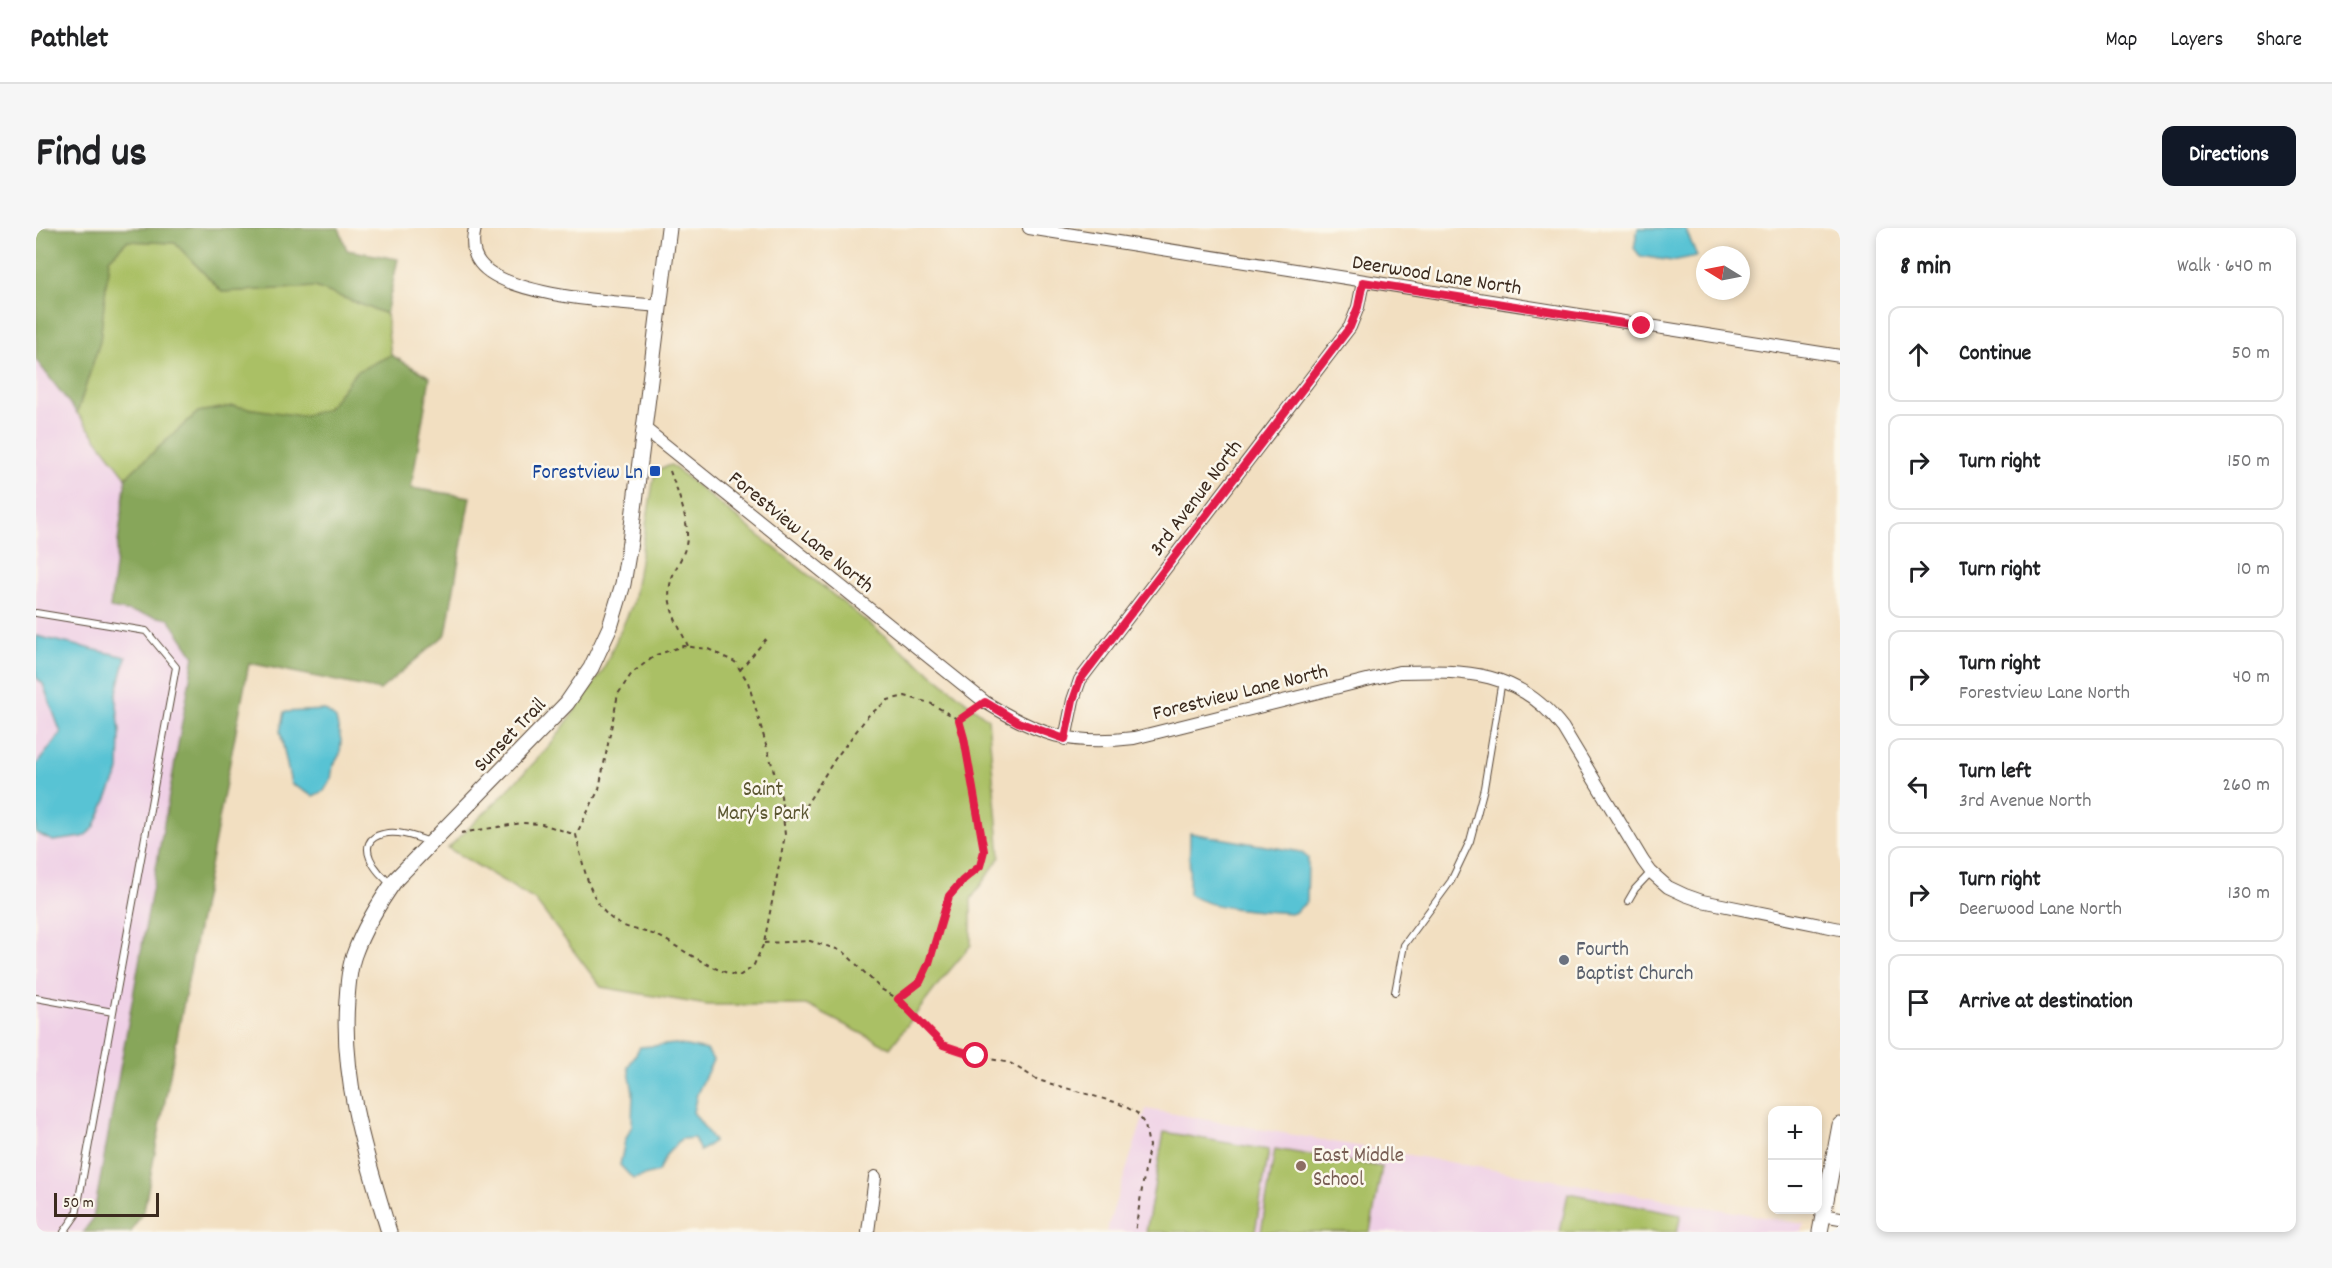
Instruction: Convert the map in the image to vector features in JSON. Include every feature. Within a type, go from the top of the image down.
[{"type":"street","points":[[475,228],[472,237],[474,250],[480,263],[491,273],[518,285],[547,293],[659,306]]},
{"type":"street","name":"Sunset Trail","points":[[389,1232],[368,1168],[347,1062],[345,1019],[349,975],[354,955],[379,903],[393,884],[567,703],[591,668],[610,627],[623,584],[669,228]]},
{"type":"street","name":"Deerwood Lane North","points":[[1029,228],[1840,356]]},
{"type":"street","name":"3rd Avenue North","points":[[1065,739],[1073,700],[1080,680],[1350,327],[1358,307],[1363,282]]},
{"type":"street","name":"Forestview Lane North","points":[[644,428],[985,702],[1018,722],[1065,739],[1104,741],[1134,738],[1399,672],[1436,671],[1502,680],[1530,694],[1548,709],[1563,728],[1651,872],[1668,887],[1702,901],[1840,929]]},
{"type":"street","points":[[1820,1232],[1840,1125]]},
{"type":"street","points":[[868,1232],[875,1177]]},
{"type":"street","points":[[1823,1215],[1840,1218]]},
{"type":"lane","points":[[36,613],[146,631],[176,667],[76,1215],[64,1232]]},
{"type":"lane","points":[[1395,992],[1404,945],[1451,881],[1470,841],[1484,788],[1502,680]]},
{"type":"lane","points":[[393,884],[382,877],[370,860],[368,847],[374,837],[392,833],[410,835],[432,843]]},
{"type":"lane","points":[[1628,901],[1635,889],[1651,872]]},
{"type":"lane","points":[[36,998],[113,1012]]},
{"type":"path","points":[[670,471],[681,505],[687,537],[682,558],[670,581],[670,605],[688,646]]},
{"type":"path","points":[[740,670],[766,639]]},
{"type":"path","points":[[683,646],[708,649],[735,662],[740,670],[748,682],[781,796],[785,835],[764,943],[753,967],[739,976],[720,972],[659,936],[623,926],[604,912],[586,877],[576,835],[599,789],[618,694],[632,673],[656,655],[683,646]]},
{"type":"path","points":[[783,822],[803,810],[841,750],[868,716],[888,700],[905,696],[930,703],[959,720],[984,851],[980,866],[949,896],[929,963],[920,982],[898,999]]},
{"type":"path","points":[[959,720],[985,702]]},
{"type":"path","points":[[459,834],[522,823],[542,824],[576,835]]},
{"type":"path","points":[[764,943],[810,941],[843,951],[881,989],[898,999],[943,1045],[976,1056],[1010,1063],[1038,1080],[1118,1102],[1137,1113],[1145,1125],[1149,1146],[1135,1232]]},
{"type":"shaded area","points":[[36,360],[126,477],[110,608],[169,619],[194,656],[93,1219],[83,1232],[36,1232]]},
{"type":"shaded area","name":"East Middle School","points":[[1146,1109],[1804,1224],[1802,1232],[1106,1232]]},
{"type":"green space","points":[[36,228],[339,228],[347,250],[398,259],[386,314],[315,287],[222,292],[175,243],[127,241],[109,259],[100,341],[77,413],[36,360]]},
{"type":"green space","points":[[127,241],[175,243],[222,292],[315,287],[386,314],[391,355],[356,372],[327,409],[301,417],[233,406],[198,412],[126,477],[77,413],[100,341],[109,259]]},
{"type":"green space","points":[[391,355],[430,377],[411,488],[470,497],[446,634],[380,690],[249,663],[144,1210],[131,1232],[83,1232],[93,1219],[194,656],[169,619],[110,608],[126,477],[198,412],[233,406],[301,416],[327,409],[356,372]]},
{"type":"green space","name":"Saint Mary's Park","points":[[671,465],[988,719],[1000,857],[971,899],[971,945],[890,1048],[806,1005],[707,1005],[601,987],[535,900],[448,848],[550,746],[602,672],[633,603],[654,477],[659,469]]},
{"type":"green space","points":[[1164,1132],[1269,1150],[1255,1232],[1146,1232]]},
{"type":"green space","points":[[1275,1149],[1382,1167],[1370,1232],[1261,1232]]},
{"type":"green space","points":[[1568,1193],[1681,1215],[1677,1232],[1560,1232]]},
{"type":"water","points":[[1638,228],[1685,228],[1696,256],[1672,261],[1640,256],[1634,248]]},
{"type":"water","points":[[36,636],[126,657],[116,696],[120,732],[119,771],[94,828],[83,837],[53,841],[36,833],[36,765],[61,733],[43,684],[36,677]]},
{"type":"water","points":[[325,710],[336,719],[341,740],[340,754],[324,791],[313,796],[291,784],[280,731],[284,712]]},
{"type":"water","points":[[1190,833],[1301,852],[1308,858],[1307,902],[1294,913],[1224,907],[1189,894]]},
{"type":"water","points":[[676,1044],[707,1050],[713,1060],[697,1094],[693,1112],[714,1141],[700,1151],[694,1138],[681,1139],[666,1155],[658,1172],[633,1179],[620,1165],[625,1141],[632,1125],[633,1092],[628,1067],[640,1047]]},
{"type":"place","name":"Forestview Ln","points":[[655,471]]},
{"type":"place","name":"Fourth Baptist Church","points":[[1564,960]]},
{"type":"place","name":"East Middle School","points":[[1301,1166]]},
{"type":"route","points":[[976,1056],[943,1045],[898,999],[920,982],[929,963],[949,896],[980,866],[984,851],[959,720],[985,702],[1018,722],[1065,739],[1073,700],[1080,680],[1350,327],[1358,307],[1363,282],[1642,326]]}]
